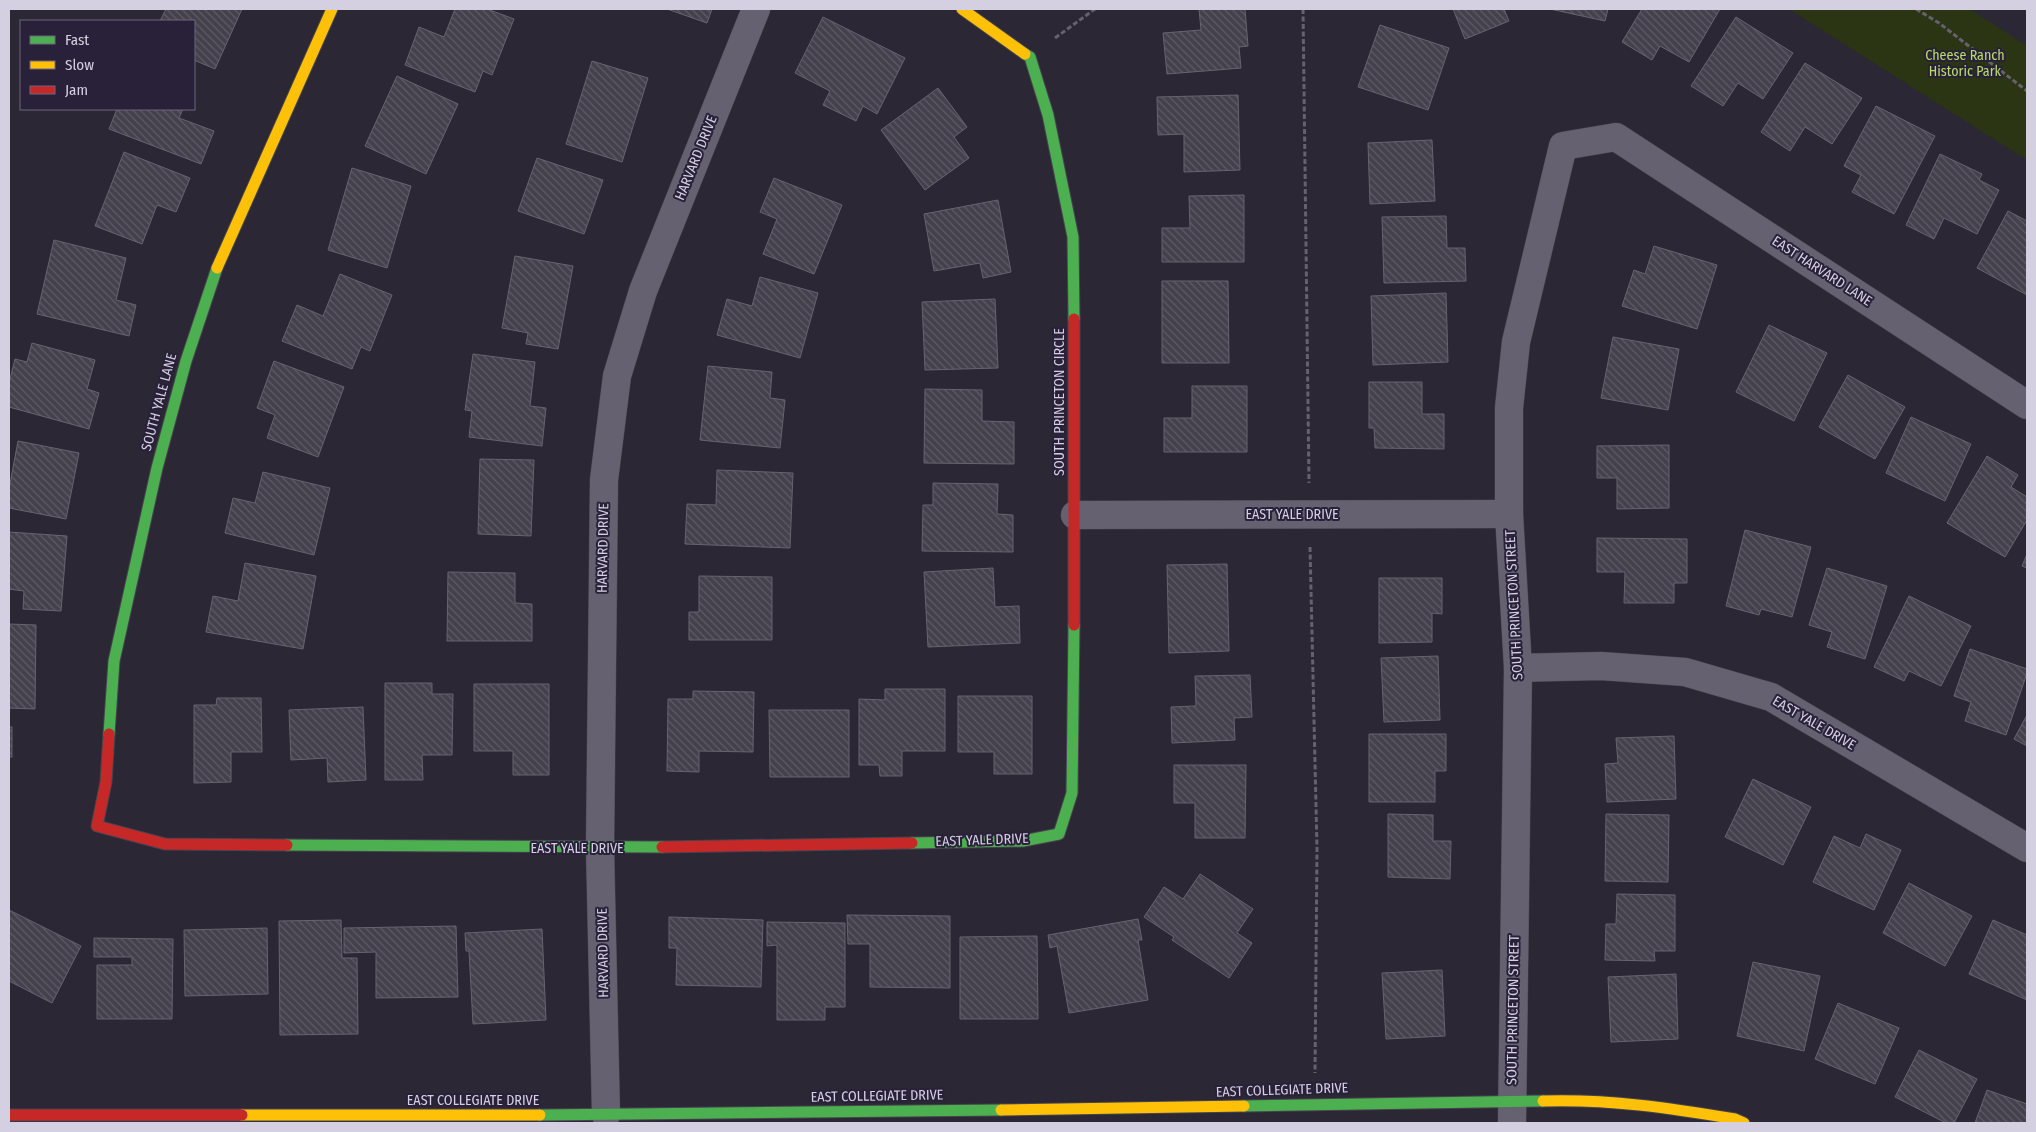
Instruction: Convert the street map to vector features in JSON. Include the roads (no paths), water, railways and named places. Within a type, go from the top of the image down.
[{"type":"street","name":"SOUTH YALE LANE","points":[[97,826],[106,782],[114,661],[157,468],[186,360],[216,271],[332,9]]},
{"type":"street","name":"HARVARD DRIVE","points":[[606,1115],[600,848],[604,480],[617,376],[643,291],[756,9]]},
{"type":"street","name":"SOUTH PRINCETON CIRCLE","points":[[962,9],[1030,56],[1048,115],[1074,237],[1075,515],[1072,793],[1059,834]]},
{"type":"street","name":"EAST HARVARD LANE","points":[[1616,137],[2027,405]]},
{"type":"street","name":"SOUTH PRINCETON STREET","points":[[1512,1112],[1518,668],[1509,514],[1510,408],[1516,342],[1563,146],[1616,137]]},
{"type":"street","name":"EAST YALE DRIVE","points":[[1075,515],[1509,514]]},
{"type":"street","name":"EAST YALE DRIVE","points":[[1518,668],[1601,666],[1686,672],[1771,697],[2027,848]]},
{"type":"street","name":"EAST YALE DRIVE","points":[[97,826],[166,844],[600,848],[1023,841],[1059,834]]},
{"type":"street","name":"EAST COLLEGIATE DRIVE","points":[[9,1115],[606,1115],[1315,1104],[1512,1112],[1577,1100],[1658,1106],[1736,1119],[1744,1123]]},
{"type":"park label","name":"Cheese Ranch Historic Park","points":[[1965,64]]}]
